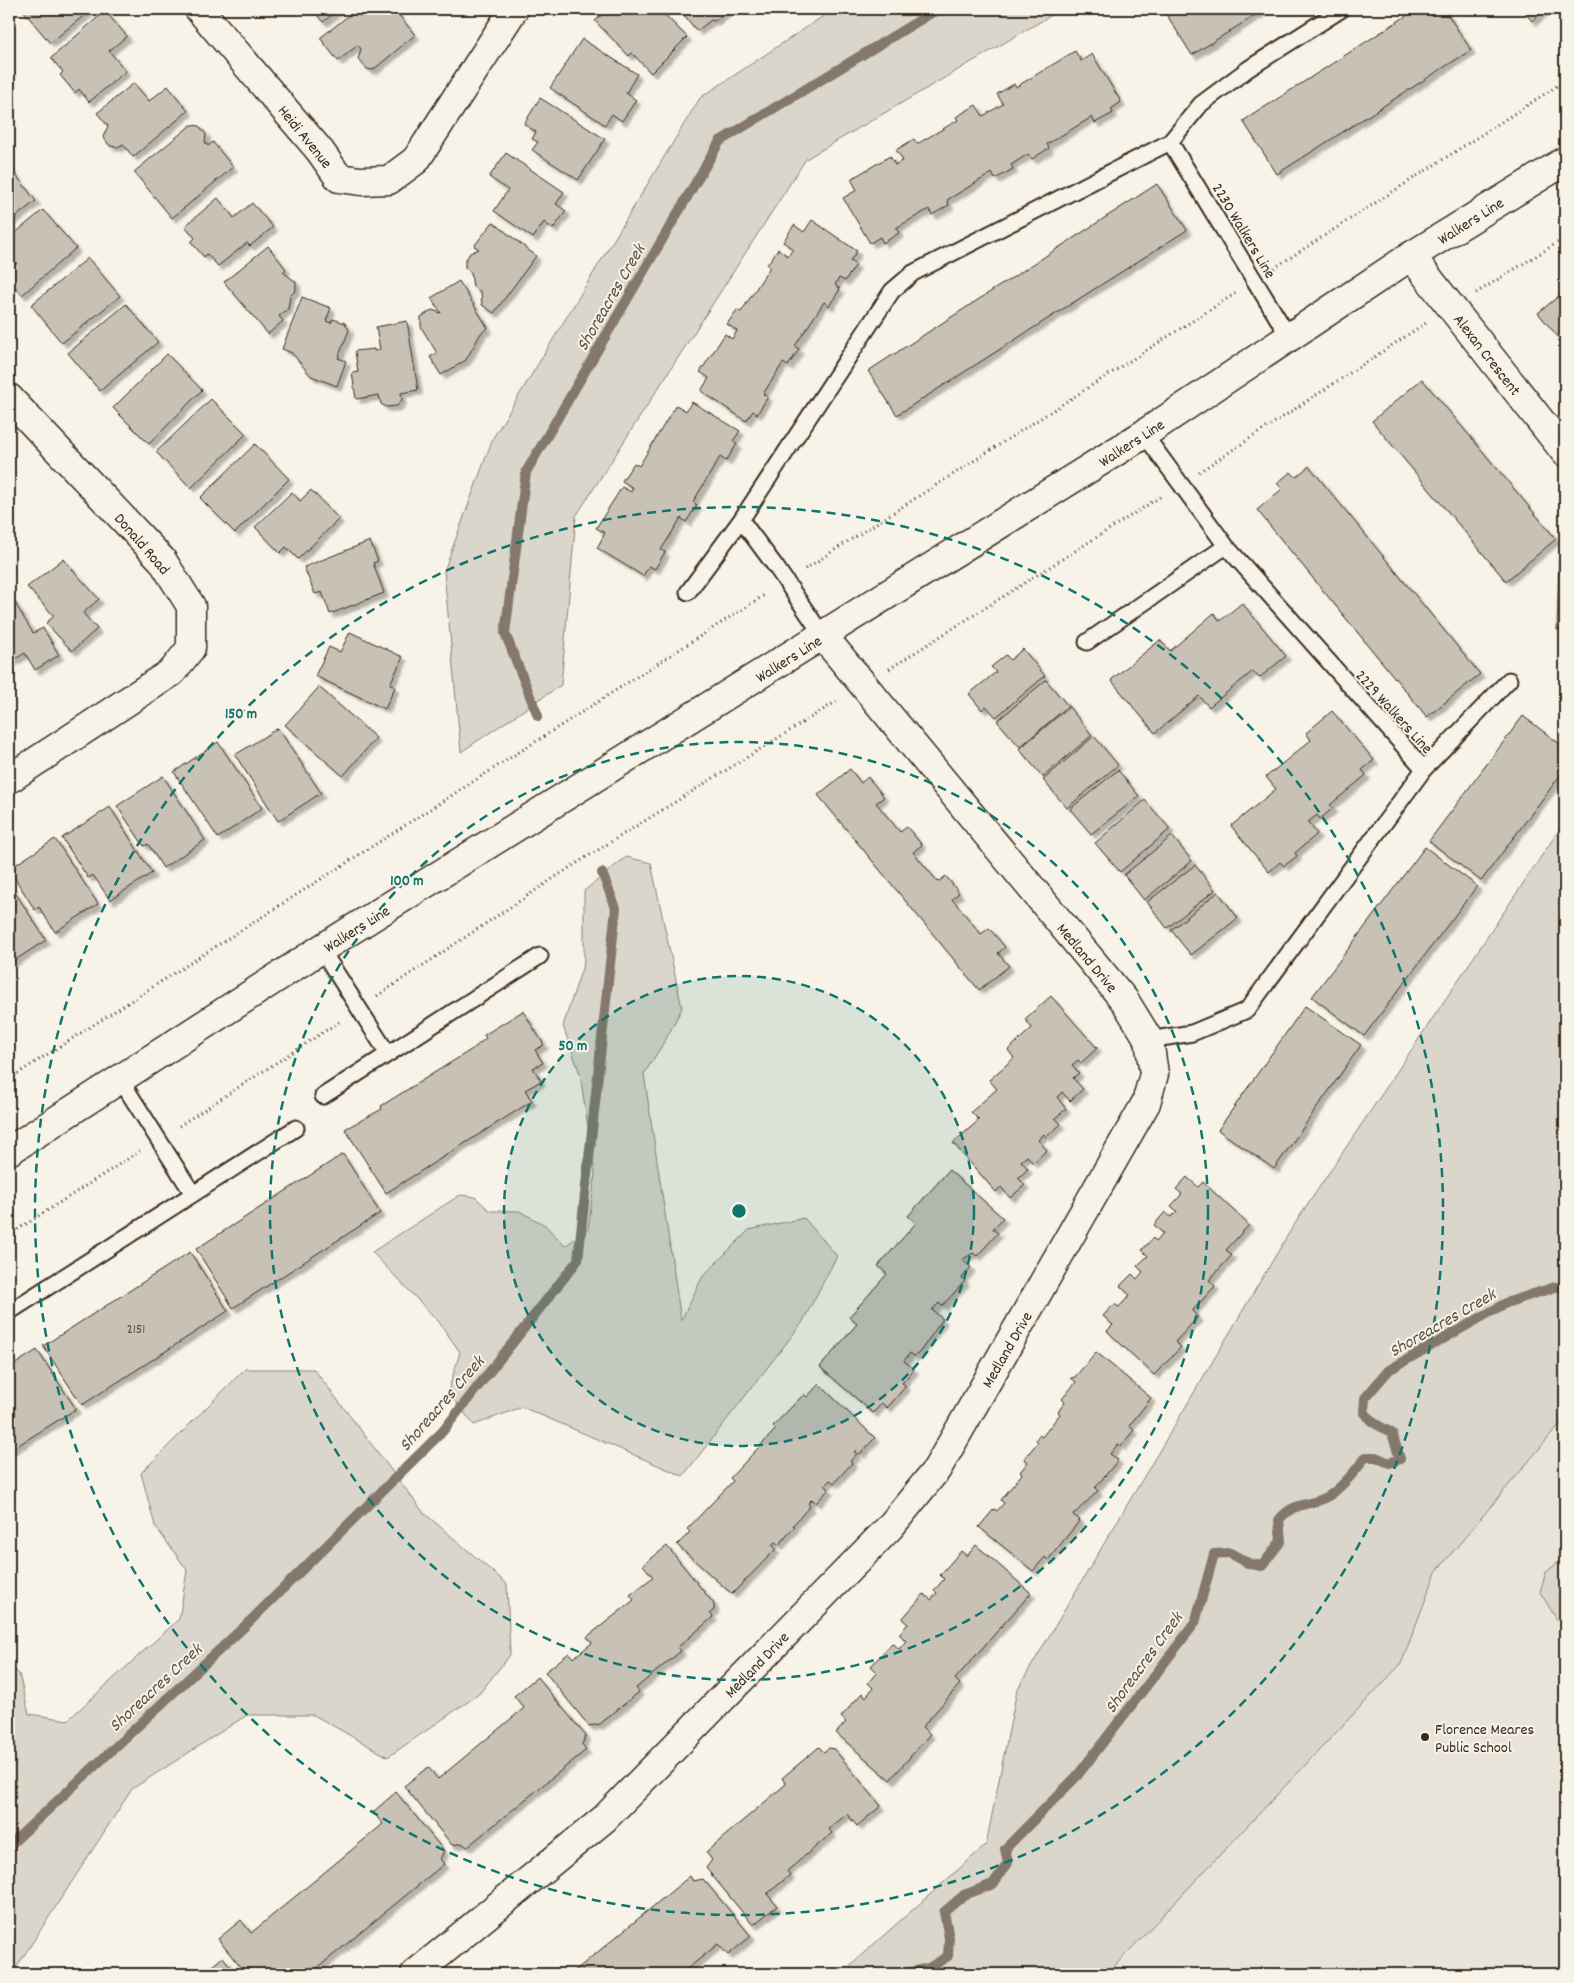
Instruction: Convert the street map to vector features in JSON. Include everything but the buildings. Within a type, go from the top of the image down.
[{"type":"street","name":"Heidi Avenue","points":[[199,9],[320,151],[339,178],[361,181],[390,180],[416,160],[514,9]]},
{"type":"street","name":"Walkers Line","points":[[9,1151],[321,949],[1144,434],[1411,256],[1565,161]]},
{"type":"street","name":"Alexan Crescent","points":[[1411,256],[1565,452]]},
{"type":"street","name":"Donald Road","points":[[9,398],[162,560],[191,606],[191,648],[172,672],[9,779]]},
{"type":"street","name":"Medland Drive","points":[[415,1974],[604,1819],[890,1527],[937,1469],[1146,1103],[1154,1074],[1149,1040],[1125,1001],[823,636]]},
{"type":"lane","points":[[688,592],[741,520],[892,291],[913,273],[1170,142],[1201,104],[1248,68],[1342,9]]},
{"type":"lane","name":"2230 Walkers Line","points":[[1170,142],[1289,337]]},
{"type":"lane","name":"2229 Walkers Line","points":[[1144,434],[1226,546],[1424,769],[1247,1010],[1192,1033],[1149,1040]]},
{"type":"lane","points":[[741,520],[823,636]]},
{"type":"lane","points":[[1087,642],[1226,546]]},
{"type":"lane","points":[[1424,769],[1509,680]]},
{"type":"lane","points":[[321,949],[388,1054]]},
{"type":"lane","points":[[323,1096],[540,956]]},
{"type":"lane","points":[[120,1079],[193,1194]]},
{"type":"lane","points":[[9,1312],[296,1128]]},
{"type":"path","points":[[9,1235],[359,1009],[569,868],[1181,484],[1451,306],[1506,276],[1565,238]]},
{"type":"shaded area","points":[[834,9],[1062,9],[806,159],[576,516],[561,685],[461,752],[444,571],[493,438],[700,98]]},
{"type":"shaded area","points":[[1565,821],[1565,1418],[1436,1572],[1401,1664],[1107,1974],[840,1974],[986,1845],[1017,1690],[1292,1228]]},
{"type":"shaded area","points":[[626,857],[651,863],[682,1008],[666,1039],[644,1074],[681,1320],[703,1276],[749,1230],[804,1218],[837,1256],[802,1323],[683,1476],[522,1407],[474,1425],[448,1392],[460,1352],[439,1322],[372,1252],[460,1195],[475,1197],[490,1211],[519,1211],[545,1225],[565,1246],[588,1229],[595,1174],[580,1074],[563,1026],[584,962],[584,891]]},
{"type":"shaded area","points":[[245,1369],[314,1369],[424,1513],[507,1584],[510,1655],[479,1694],[388,1757],[314,1715],[247,1715],[132,1789],[12,1974],[9,1974],[9,1664],[19,1674],[29,1714],[68,1720],[179,1619],[187,1570],[155,1526],[141,1473]]},
{"type":"shaded area","name":"Florence Meares Public School","points":[[1565,1418],[1565,1974],[1107,1974],[1401,1664],[1436,1572]]},
{"type":"shaded area","points":[[1565,1557],[1565,1633],[1540,1592],[1546,1572]]},
{"type":"waterway","name":"Shoreacres Creek","points":[[538,716],[505,633],[526,472],[720,141],[938,9]]},
{"type":"waterway","name":"Shoreacres Creek","points":[[9,1846],[245,1626],[442,1432],[578,1260],[616,908],[602,873]]},
{"type":"waterway","name":"Shoreacres Creek","points":[[902,1974],[929,1968],[948,1956],[949,1938],[944,1912],[964,1895],[993,1884],[1008,1863],[1005,1849],[1077,1776],[1195,1623],[1214,1554],[1230,1553],[1250,1564],[1262,1566],[1281,1541],[1279,1520],[1290,1510],[1332,1494],[1348,1479],[1365,1457],[1376,1457],[1389,1463],[1400,1459],[1392,1433],[1374,1423],[1364,1413],[1365,1398],[1389,1370],[1506,1303],[1555,1287],[1565,1287]]},
{"type":"place","name":"Florence Meares Public School","points":[[1425,1737]]}]
